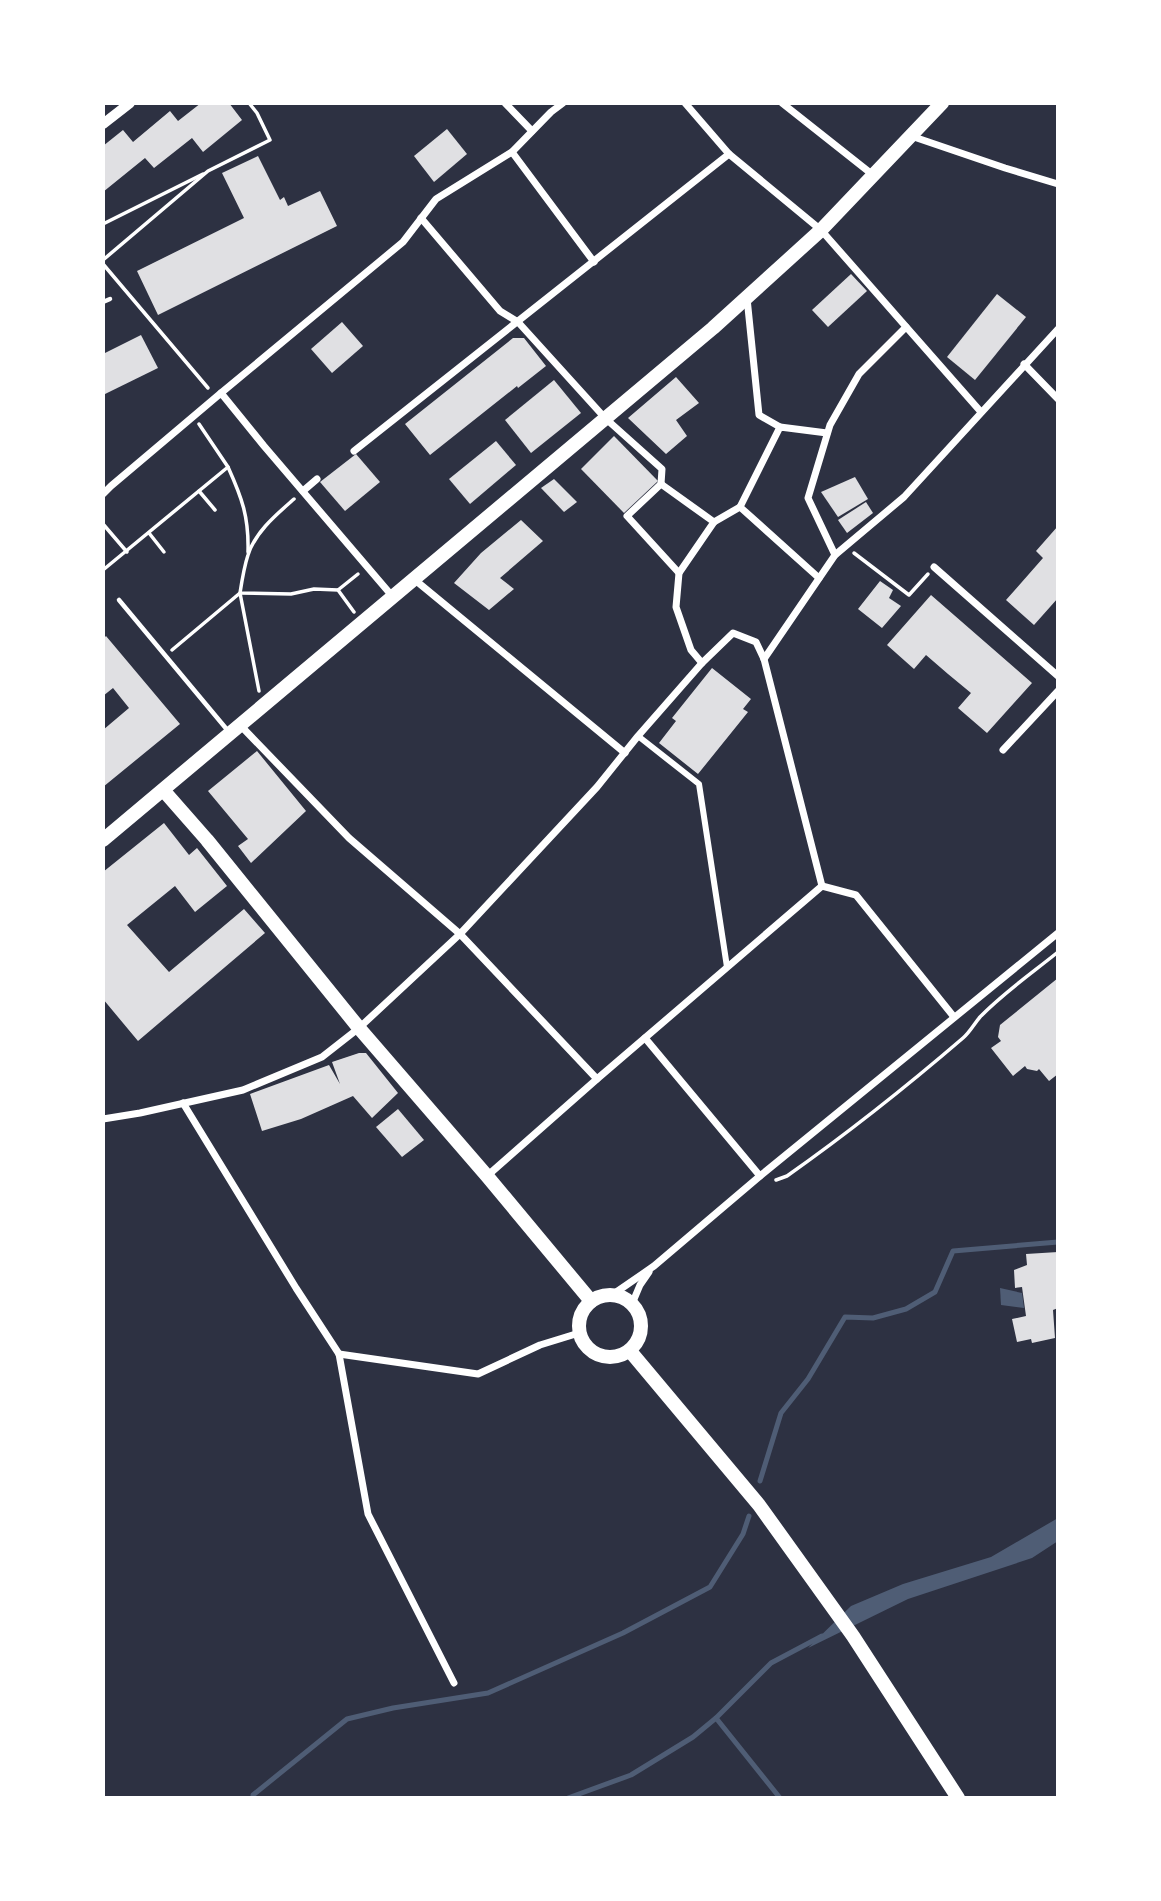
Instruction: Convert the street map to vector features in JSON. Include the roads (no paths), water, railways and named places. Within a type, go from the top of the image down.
[{"type":"main road","points":[[103,840],[713,328],[821,230],[942,103]]},
{"type":"main road","points":[[164,791],[359,1028],[591,1301]]},
{"type":"main road","points":[[612,1295],[632,1304],[641,1319],[640,1336],[630,1351],[610,1358],[590,1351],[579,1333],[580,1316],[591,1301],[612,1295]]},
{"type":"main road","points":[[630,1351],[759,1505],[853,1636],[958,1798]]},
{"type":"street","points":[[103,124],[130,103]]},
{"type":"street","points":[[505,103],[532,131]]},
{"type":"street","points":[[103,494],[403,242],[436,199],[512,152],[563,103]]},
{"type":"street","points":[[685,103],[729,154],[821,230],[981,412]]},
{"type":"street","points":[[782,103],[873,175]]},
{"type":"street","points":[[911,136],[1058,184]]},
{"type":"street","points":[[512,152],[594,261]]},
{"type":"street","points":[[354,451],[729,154]]},
{"type":"street","points":[[421,218],[500,311],[518,322],[605,418],[662,470],[660,484],[627,516],[679,573]]},
{"type":"street","points":[[747,297],[759,415],[780,427],[827,433]]},
{"type":"street","points":[[835,555],[808,498],[827,433],[859,374],[906,327]]},
{"type":"street","points":[[764,659],[835,555],[904,497],[1058,329]]},
{"type":"street","points":[[1024,364],[1058,400]]},
{"type":"street","points":[[221,393],[394,598]]},
{"type":"street","points":[[702,663],[691,650],[676,607],[679,573],[714,522],[740,507],[780,427]]},
{"type":"street","points":[[103,477],[111,485]]},
{"type":"street","points":[[303,491],[317,480]]},
{"type":"street","points":[[660,484],[714,522]]},
{"type":"street","points":[[740,507],[819,578]]},
{"type":"street","points":[[934,567],[1058,676]]},
{"type":"street","points":[[415,580],[625,753]]},
{"type":"street","points":[[103,1119],[243,1090],[322,1057],[359,1028],[460,934],[597,787],[702,663],[733,634],[756,642],[764,659],[822,886]]},
{"type":"street","points":[[1003,750],[1058,691]]},
{"type":"street","points":[[234,729],[349,838],[460,934],[597,1079]]},
{"type":"street","points":[[638,736],[699,783],[727,967]]},
{"type":"street","points":[[487,1176],[822,886]]},
{"type":"street","points":[[822,886],[856,895],[954,1017]]},
{"type":"street","points":[[612,1295],[654,1266],[1058,933]]},
{"type":"street","points":[[645,1038],[760,1176]]},
{"type":"street","points":[[183,1103],[339,1354],[368,1514],[453,1683]]},
{"type":"street","points":[[632,1304],[640,1285],[654,1266]]},
{"type":"street","points":[[339,1354],[478,1374],[540,1345],[579,1333]]},
{"type":"lane","points":[[103,302],[110,299]]},
{"type":"lane","points":[[119,600],[165,656],[234,729]]},
{"type":"water","points":[[1000,1288],[1022,1293],[1024,1308],[1001,1305]]},
{"type":"water","points":[[1058,1518],[1058,1541],[1032,1558],[908,1599],[808,1648],[851,1606],[903,1584],[991,1557]]},
{"type":"waterway","points":[[760,1481],[781,1413],[808,1379],[845,1317],[873,1318],[906,1309],[935,1292],[953,1251],[1058,1242]]},
{"type":"waterway","points":[[253,1798],[253,1795],[347,1719],[393,1708],[488,1693],[623,1633],[710,1587],[743,1534],[749,1516]]},
{"type":"waterway","points":[[568,1798],[631,1775],[693,1737],[771,1663],[822,1636]]},
{"type":"waterway","points":[[716,1718],[780,1798]]}]
